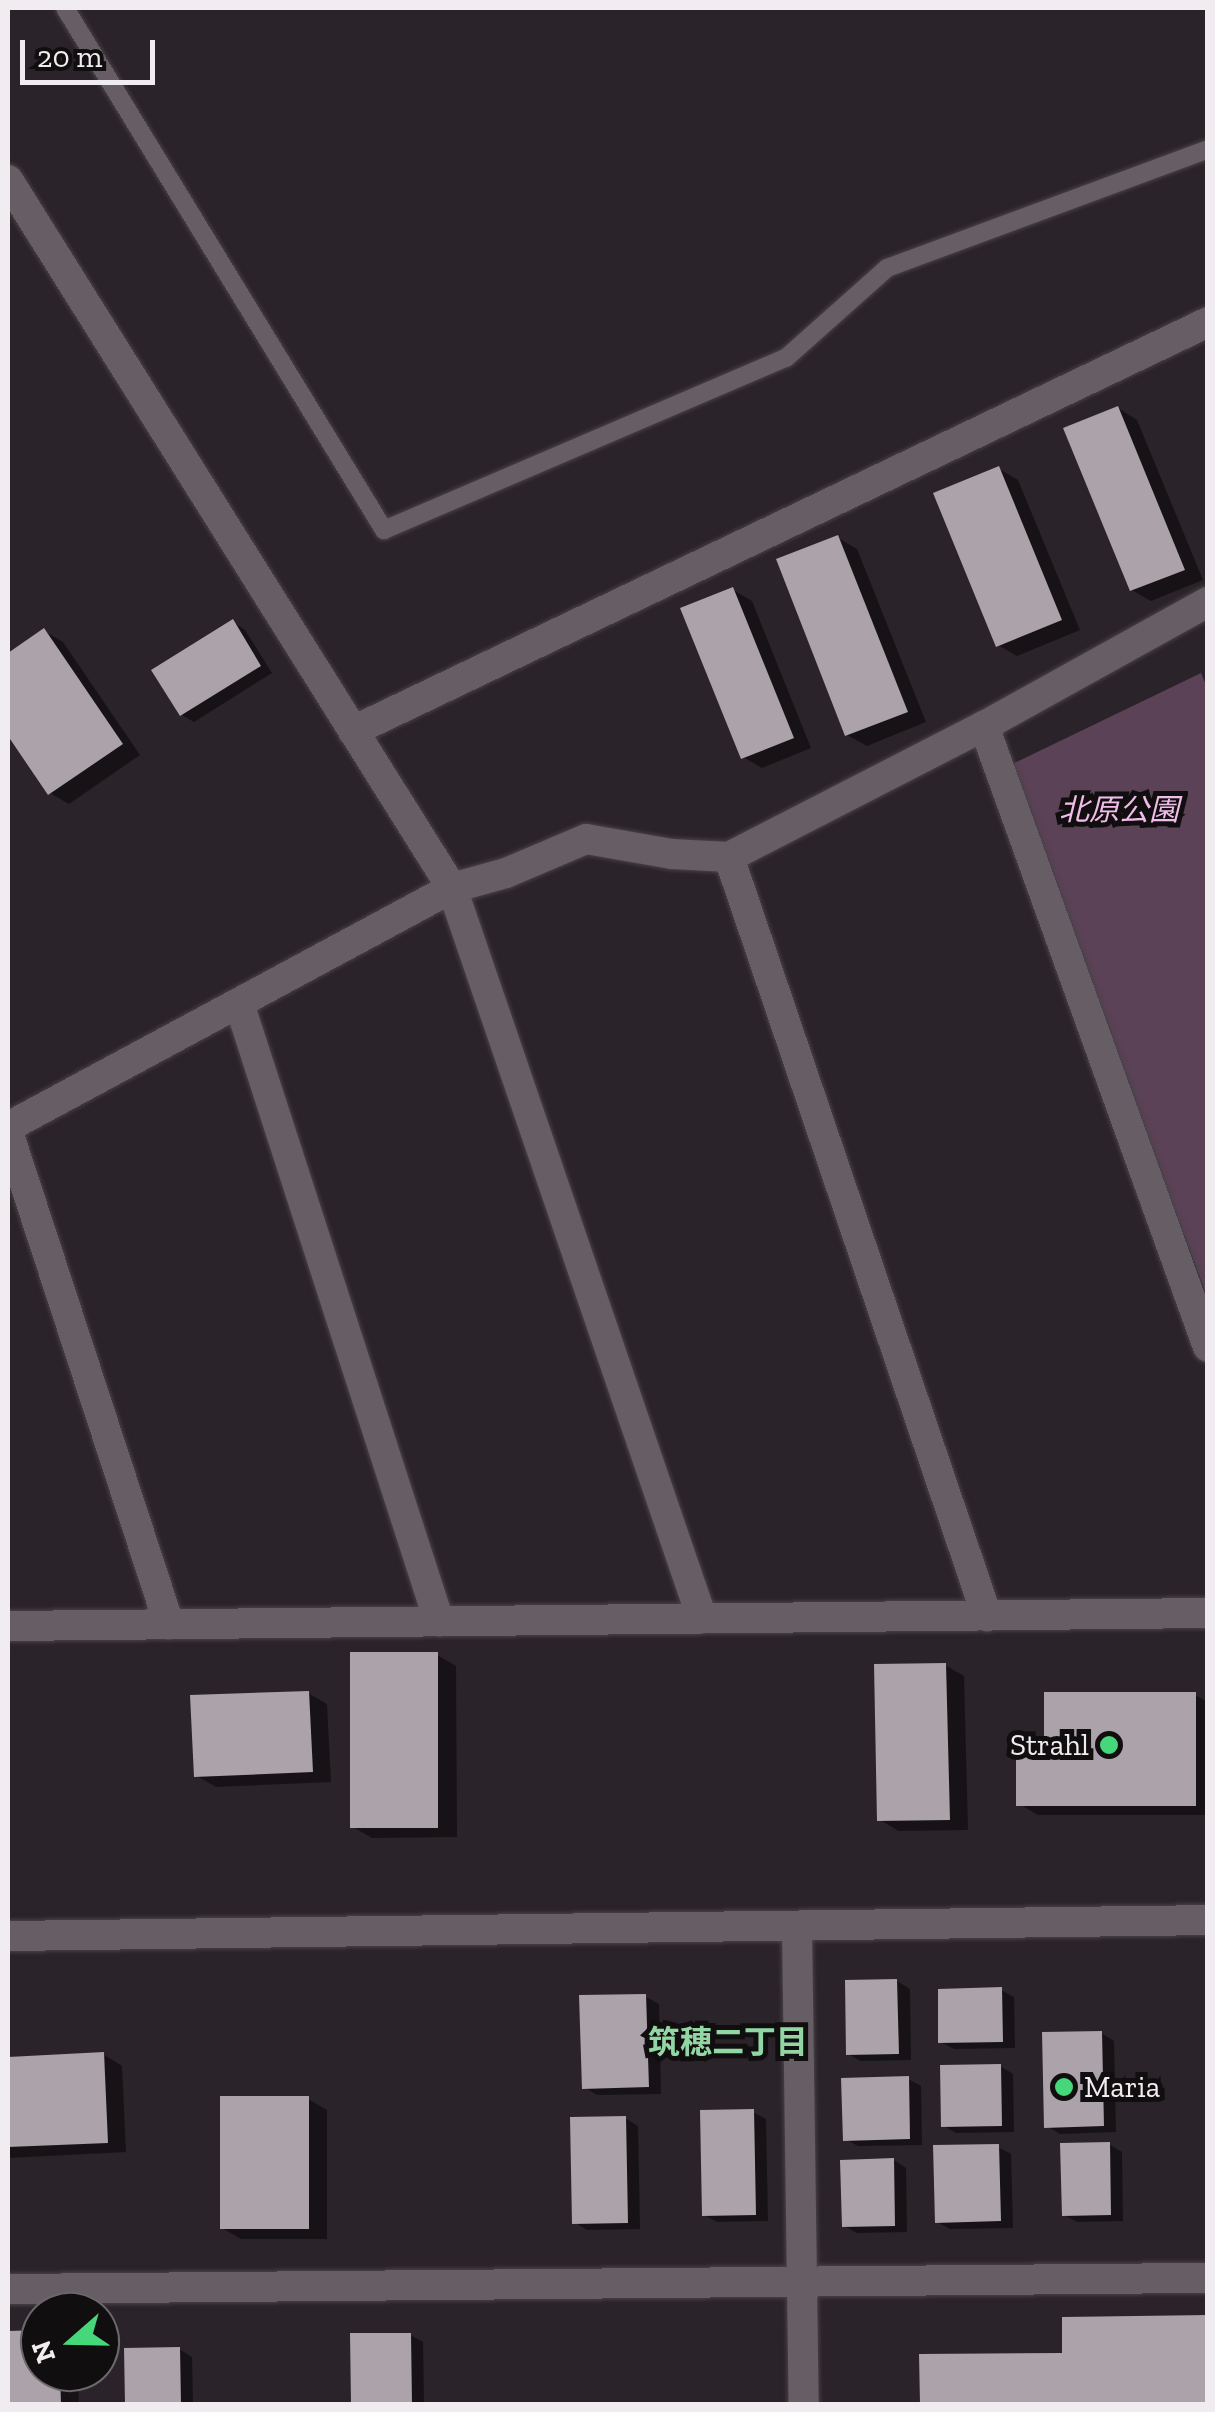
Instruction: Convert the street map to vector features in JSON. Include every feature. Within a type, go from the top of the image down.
[{"type":"street","points":[[8,180],[452,888],[702,1618]]},
{"type":"street","points":[[354,731],[1208,322]]},
{"type":"street","points":[[169,1624],[8,1129],[452,888],[506,873],[586,839],[672,854],[729,857],[984,726],[1207,602]]},
{"type":"street","points":[[984,726],[1208,1346]]},
{"type":"street","points":[[729,857],[987,1616]]},
{"type":"street","points":[[239,1003],[439,1621]]},
{"type":"street","points":[[8,1626],[1208,1613]]},
{"type":"street","points":[[8,1936],[1208,1920]]},
{"type":"street","points":[[796,1927],[804,2404]]},
{"type":"street","points":[[8,2289],[1208,2278]]},
{"type":"lane","points":[[65,8],[384,530],[786,358],[887,268],[1208,149]]},
{"type":"green space","name":"北原公園","points":[[1201,673],[1208,690],[1207,1296],[1008,766]]},
{"type":"building","points":[[1118,406],[1185,570],[1130,591],[1063,428]]},
{"type":"building","points":[[999,466],[1062,620],[996,647],[933,493]]},
{"type":"building","points":[[838,535],[908,712],[845,736],[776,559]]},
{"type":"building","points":[[733,587],[794,738],[741,759],[680,608]]},
{"type":"building","points":[[233,619],[261,666],[180,716],[151,670]]},
{"type":"building","points":[[44,628],[123,744],[48,795],[8,736],[8,653]]},
{"type":"building","points":[[350,1652],[438,1652],[438,1828],[350,1828]]},
{"type":"building","points":[[946,1663],[950,1820],[877,1821],[874,1664]]},
{"type":"building","points":[[309,1691],[313,1772],[194,1777],[190,1695]]},
{"type":"building","points":[[1044,1692],[1196,1692],[1196,1806],[1016,1806],[1016,1755],[1044,1755]]},
{"type":"building","points":[[897,1979],[899,2054],[846,2055],[845,1980]]},
{"type":"building","points":[[1002,1987],[1003,2042],[938,2043],[938,1989]]},
{"type":"building","points":[[646,1994],[649,2087],[582,2089],[579,1995]]},
{"type":"building","points":[[1102,2031],[1104,2126],[1044,2128],[1042,2032]]},
{"type":"building","points":[[104,2052],[108,2143],[8,2147],[8,2057]]},
{"type":"building","points":[[1001,2064],[1002,2126],[941,2127],[940,2065]]},
{"type":"building","points":[[909,2076],[910,2139],[843,2141],[841,2078]]},
{"type":"building","points":[[220,2096],[309,2096],[309,2229],[220,2229]]},
{"type":"building","points":[[754,2109],[756,2215],[702,2216],[700,2110]]},
{"type":"building","points":[[626,2116],[628,2223],[572,2224],[570,2117]]},
{"type":"building","points":[[1110,2142],[1111,2215],[1062,2216],[1060,2143]]},
{"type":"building","points":[[999,2144],[1001,2221],[935,2223],[933,2145]]},
{"type":"building","points":[[894,2158],[895,2226],[842,2227],[840,2160]]},
{"type":"building","points":[[1208,2315],[1208,2404],[920,2404],[919,2354],[1062,2353],[1062,2317]]},
{"type":"building","points":[[8,2331],[20,2331],[20,2392],[61,2392],[61,2404],[8,2404]]},
{"type":"building","points":[[350,2333],[411,2333],[412,2404],[351,2404]]},
{"type":"building","points":[[180,2347],[181,2404],[125,2404],[124,2348]]},
{"type":"place","name":"Strahl","points":[[1109,1745]]},
{"type":"place","name":"Maria","points":[[1064,2087]]},
{"type":"district","name":"筑穂二丁目","points":[[728,2042]]}]
